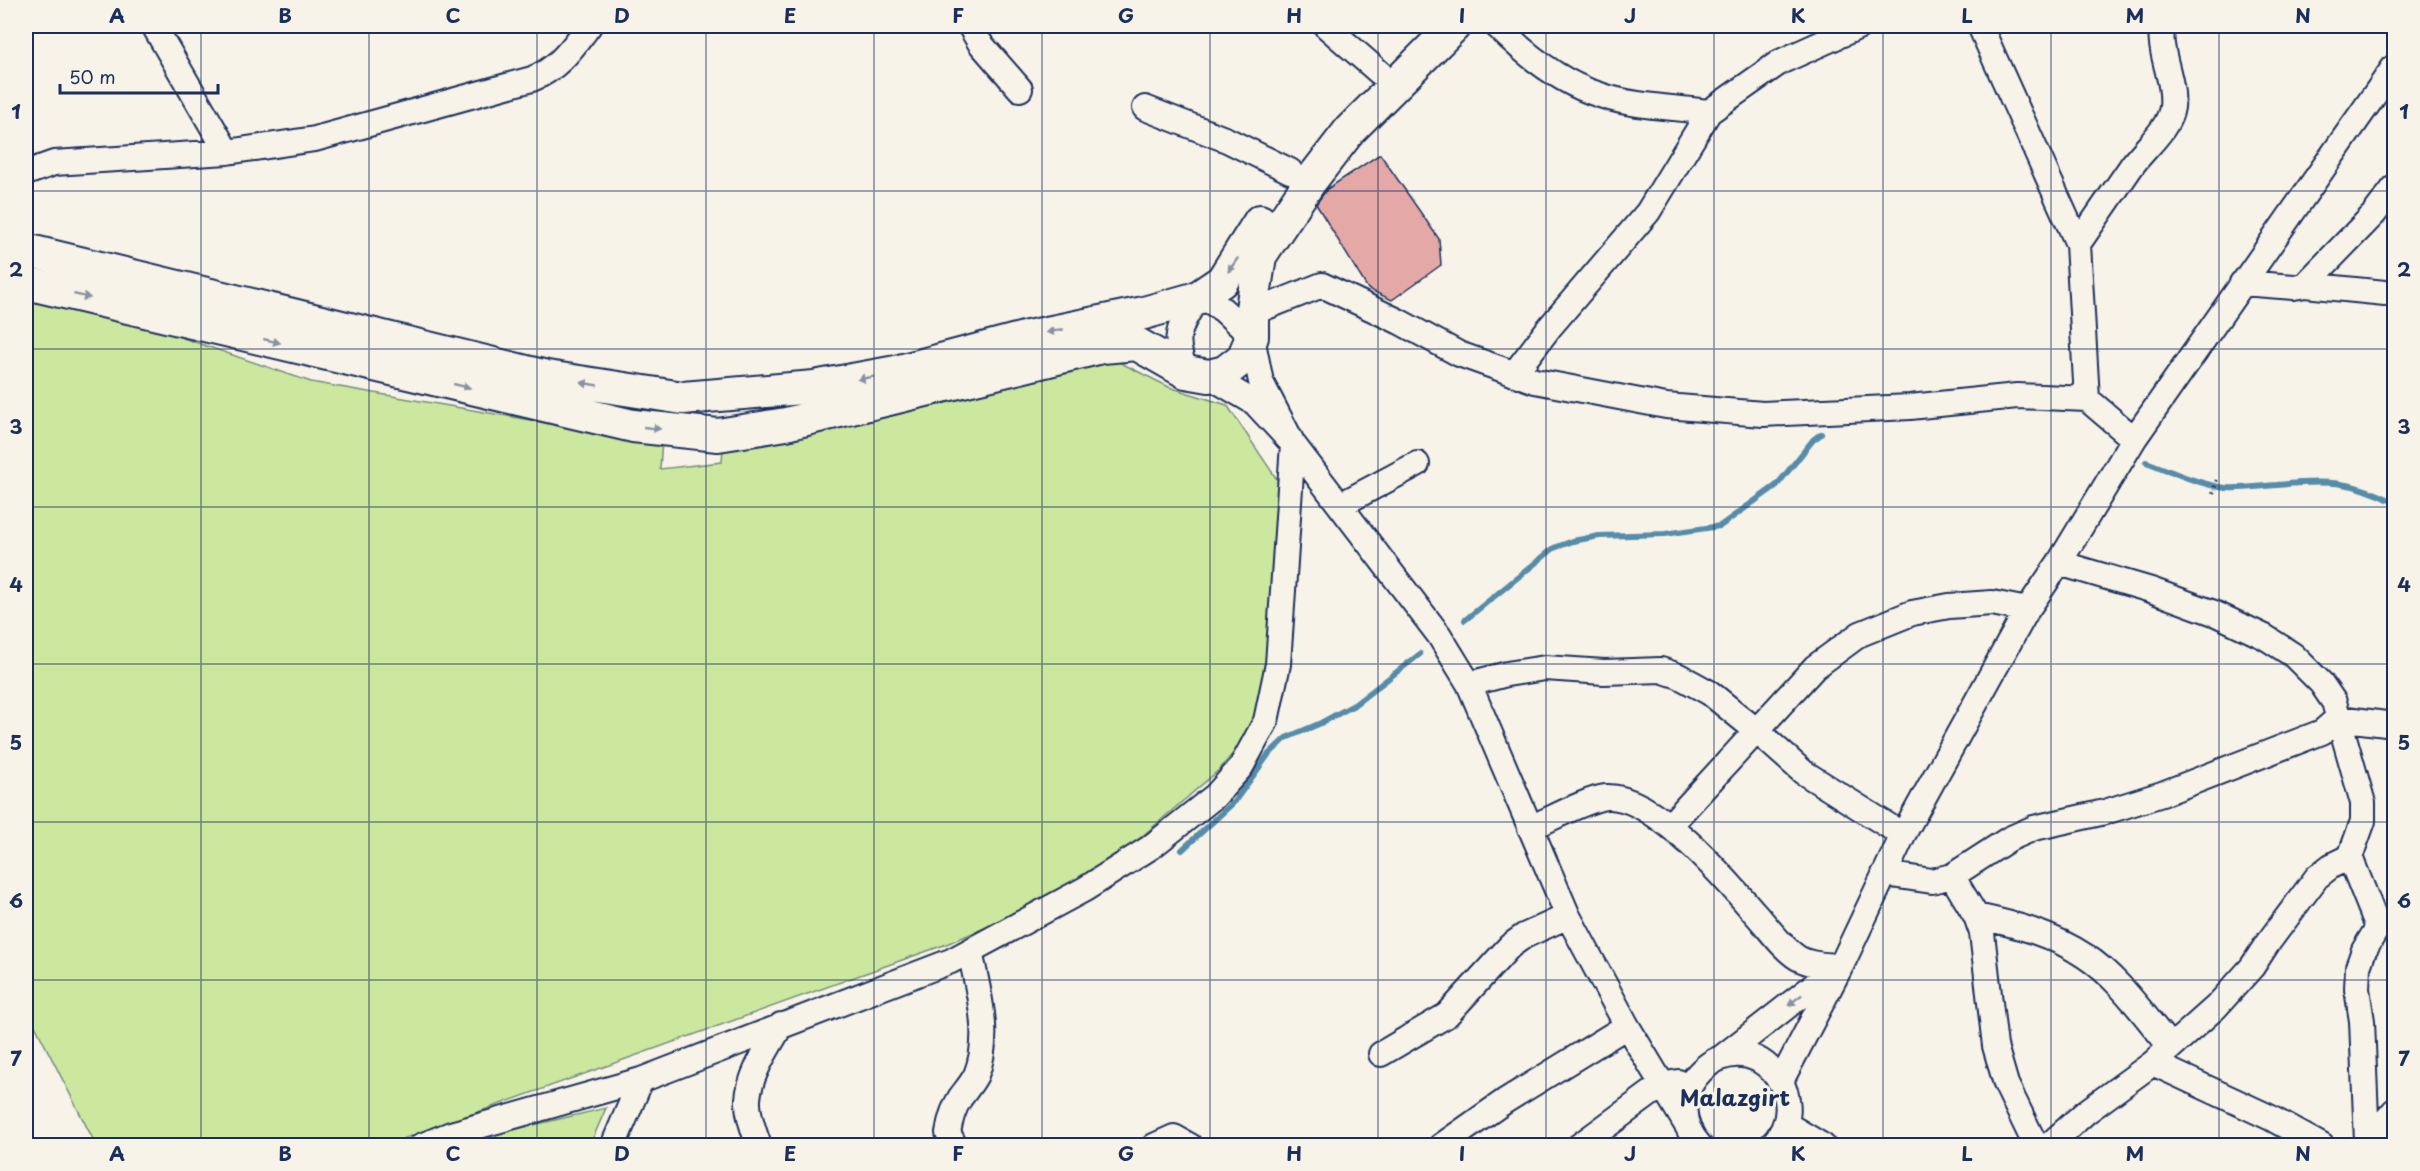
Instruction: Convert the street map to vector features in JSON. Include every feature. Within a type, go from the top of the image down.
[{"type":"main road","points":[[26,250],[547,377],[683,398],[814,387],[896,372],[1028,337],[1144,314],[1197,298],[1222,281],[1290,171],[1329,125],[1427,26]]},
{"type":"main road","points":[[26,283],[633,426],[718,435],[797,422],[1102,346],[1137,344],[1198,374],[1225,372],[1243,358],[1247,323],[1260,256],[1309,183],[1350,130],[1454,26]]},
{"type":"street","points":[[154,26],[227,152]]},
{"type":"street","points":[[26,173],[54,163],[227,152],[315,139],[532,79],[548,72],[561,62],[589,26]]},
{"type":"street","points":[[970,26],[980,43],[1020,89]]},
{"type":"street","points":[[1326,26],[1380,74]]},
{"type":"street","points":[[1497,26],[1537,60],[1577,86],[1600,96],[1709,112]]},
{"type":"street","points":[[1514,374],[1549,328],[1648,212],[1709,112],[1780,62],[1860,26]]},
{"type":"street","points":[[1980,26],[2078,244],[2087,399]]},
{"type":"street","points":[[2078,244],[2132,166],[2165,126],[2172,111],[2171,81],[2162,47],[2162,26]]},
{"type":"street","points":[[1781,1081],[1903,835],[2027,609],[2059,563],[2134,439],[2394,67]]},
{"type":"street","points":[[1145,108],[1227,140],[1290,171]]},
{"type":"street","points":[[2305,285],[2374,214],[2394,188]]},
{"type":"street","points":[[2242,283],[2294,287],[2305,285],[2385,293]]},
{"type":"street","points":[[1247,323],[1322,285],[1400,322],[1459,354],[1514,374],[1535,381],[1666,406],[1763,414],[1910,407],[2017,396],[2087,399],[2134,439]]},
{"type":"street","points":[[421,1146],[451,1134],[641,1080],[951,961],[1085,889],[1151,847],[1215,796],[1241,767],[1266,721],[1278,664],[1293,444],[1261,382],[1247,323],[1211,302],[1197,298],[1181,323],[1178,352],[1198,374],[1255,403],[1293,444],[1439,635],[1469,684],[1568,916],[1627,1026],[1693,1138],[1700,1146]]},
{"type":"street","points":[[1340,505],[1417,464]]},
{"type":"street","points":[[2059,563],[2193,605],[2265,637],[2293,655],[2321,683],[2334,702],[2363,803],[2362,820],[2350,857],[2378,927],[2364,950],[2358,967],[2357,989],[2362,1021],[2366,1144]]},
{"type":"street","points":[[1670,825],[1815,667],[1860,634],[1912,613],[1949,606],[1992,603],[2027,609]]},
{"type":"street","points":[[1469,684],[1507,674],[1545,668],[1604,672],[1661,670],[1695,683],[1757,731],[1803,772],[1903,835]]},
{"type":"street","points":[[1884,874],[1932,881],[1952,876],[2008,839],[2034,828],[2105,812],[2162,794],[2322,732],[2338,718],[2394,725]]},
{"type":"street","points":[[1530,828],[1599,798],[1608,797],[1634,803],[1649,810],[1670,825],[1733,888],[1787,949],[1800,959],[1815,964],[1840,965]]},
{"type":"street","points":[[2048,1146],[2086,1112],[2162,1055],[2235,988],[2317,877],[2331,866],[2350,857]]},
{"type":"street","points":[[1952,876],[1976,916],[1982,933],[1995,1046],[2006,1083],[2036,1146]]},
{"type":"street","points":[[1380,1054],[1447,1015],[1510,946],[1524,936],[1568,916]]},
{"type":"street","points":[[1976,916],[2025,927],[2086,957],[2128,998],[2162,1055],[2322,1146]]},
{"type":"street","points":[[955,1146],[948,1133],[951,1116],[958,1101],[975,1077],[982,1055],[984,1035],[970,951]]},
{"type":"street","points":[[1686,1124],[1684,1107],[1687,1091],[1694,1077],[1706,1065],[1721,1058],[1840,965]]},
{"type":"street","points":[[759,1146],[750,1118],[748,1099],[753,1079],[781,1025]]},
{"type":"street","points":[[1441,1146],[1505,1101],[1627,1026]]},
{"type":"street","points":[[1721,1058],[1738,1056],[1755,1059],[1770,1068],[1781,1081],[1787,1094],[1789,1109],[1786,1124],[1778,1140],[1772,1146]]},
{"type":"street","points":[[1579,1146],[1662,1085],[1694,1077]]},
{"type":"street","points":[[613,1146],[641,1080]]},
{"type":"street","points":[[2366,1144],[2392,1117]]},
{"type":"street","points":[[1786,1124],[1823,1146]]},
{"type":"street","points":[[1154,1146],[1174,1137],[1190,1146]]},
{"type":"path","points":[[2213,493],[2217,479]]},
{"type":"green space","points":[[26,284],[311,382],[564,426],[662,440],[660,469],[722,462],[724,431],[866,422],[1117,361],[1169,387],[1227,405],[1280,484],[1271,660],[1249,734],[1220,769],[1132,845],[1025,911],[944,945],[386,1145],[96,1145],[26,1008]]},
{"type":"green space","points":[[606,1108],[590,1145],[447,1146],[449,1145]]},
{"type":"building","points":[[1380,154],[1439,239],[1441,265],[1392,300],[1368,289],[1316,204],[1327,189]]},
{"type":"waterway","points":[[1465,620],[1554,548],[1573,541],[1599,536],[1665,534],[1720,526],[1777,485],[1813,440],[1821,434]]},
{"type":"waterway","points":[[2146,462],[2196,481],[2226,488],[2309,482],[2337,483],[2364,489],[2394,502]]},
{"type":"waterway","points":[[1182,850],[1234,802],[1268,755],[1286,738],[1354,705],[1420,654]]},
{"type":"district","name":"Malazgirt","points":[[1735,1098]]}]
